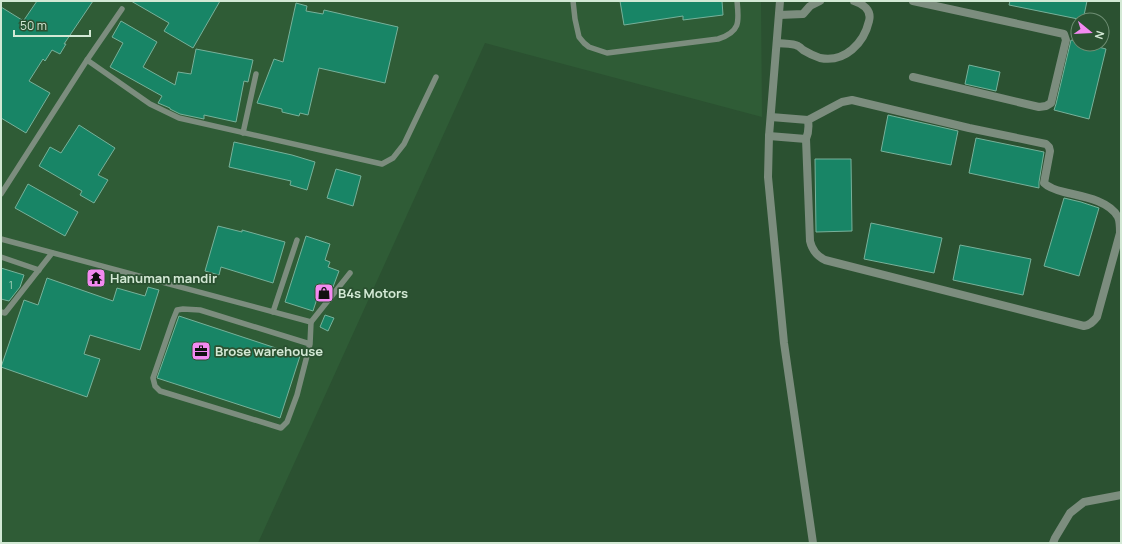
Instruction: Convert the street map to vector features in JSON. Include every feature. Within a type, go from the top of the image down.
[{"type":"street","points":[[780,1],[769,136],[768,177],[784,343],[813,543]]},
{"type":"street","points":[[777,43],[798,46],[820,58],[835,58],[841,56],[861,41],[870,19],[869,13],[865,7],[854,1]]},
{"type":"street","points":[[913,1],[1064,34],[1066,40],[1051,103],[1046,106],[1039,107],[913,77]]},
{"type":"street","points":[[779,15],[803,14],[810,6],[817,2]]},
{"type":"street","points":[[771,117],[808,120],[842,102],[852,100],[969,128],[1046,144],[1049,147],[1050,152],[1044,183],[1051,188],[1105,204],[1118,218],[1120,233],[1097,317],[1091,324],[1084,326],[825,260],[819,257],[811,247],[810,241],[806,139],[809,127],[808,120]]},
{"type":"street","points":[[769,136],[806,139]]},
{"type":"street","points":[[1054,543],[1055,538],[1070,513],[1084,502],[1121,495]]},
{"type":"lane","points":[[573,1],[574,19],[579,37],[589,47],[607,53],[726,37],[732,33],[737,26],[737,1]]},
{"type":"lane","points":[[1,194],[87,60],[122,9]]},
{"type":"lane","points":[[87,60],[150,104],[179,118],[382,164],[393,158],[404,144],[436,77]]},
{"type":"lane","points":[[243,133],[256,74]]},
{"type":"lane","points":[[1,239],[311,322]]},
{"type":"lane","points":[[273,312],[297,240]]},
{"type":"lane","points":[[1,312],[5,314],[52,253]]},
{"type":"lane","points":[[1,257],[39,270]]},
{"type":"lane","points":[[310,344],[200,310],[177,310],[153,378],[155,386],[160,392],[281,428],[287,422],[297,395],[310,344],[311,322],[350,273]]},
{"type":"shaded area","points":[[1,1],[761,1],[762,117],[485,43],[258,543],[1,543]]},
{"type":"building","points":[[37,1],[93,1],[64,44],[66,44],[60,54],[52,50],[45,61],[43,59],[29,81],[50,93],[26,133],[1,118],[1,7],[24,20]]},
{"type":"building","points":[[131,1],[220,1],[193,48],[164,31],[169,23]]},
{"type":"building","points":[[620,1],[722,1],[723,15],[683,20],[683,16],[624,25]]},
{"type":"building","points":[[1010,1],[1087,1],[1085,12],[1070,12],[1070,17],[1009,5]]},
{"type":"building","points":[[296,3],[307,6],[306,11],[323,14],[324,10],[398,27],[385,83],[319,68],[308,115],[300,113],[299,116],[282,112],[282,109],[257,103],[274,59],[283,62]]},
{"type":"building","points":[[121,21],[157,42],[143,67],[175,85],[178,72],[191,74],[196,49],[253,60],[248,82],[244,81],[236,122],[204,115],[204,119],[180,114],[158,103],[162,96],[110,67],[123,43],[112,37]]},
{"type":"building","points":[[1070,44],[1070,52],[1105,52],[1089,119],[1054,110]]},
{"type":"building","points":[[969,65],[1000,72],[996,91],[965,84]]},
{"type":"building","points":[[888,115],[958,131],[951,165],[881,151]]},
{"type":"building","points":[[79,125],[115,148],[98,175],[108,180],[94,203],[80,195],[82,191],[39,166],[50,147],[61,153]]},
{"type":"building","points":[[976,138],[1044,152],[1039,188],[969,173]]},
{"type":"building","points":[[234,142],[292,155],[315,162],[307,190],[290,185],[291,181],[229,167]]},
{"type":"building","points":[[815,159],[851,159],[852,231],[816,232]]},
{"type":"building","points":[[336,169],[361,176],[353,206],[327,198]]},
{"type":"building","points":[[28,184],[78,212],[65,236],[15,208]]},
{"type":"building","points":[[1064,198],[1099,208],[1079,276],[1044,266]]},
{"type":"building","points":[[871,223],[942,238],[934,273],[864,259]]},
{"type":"building","points":[[218,226],[242,232],[242,230],[285,242],[273,283],[221,267],[219,275],[205,271]]},
{"type":"building","points":[[306,236],[330,244],[325,260],[330,262],[328,267],[339,271],[333,287],[322,283],[313,311],[285,302]]},
{"type":"building","points":[[960,245],[1031,259],[1023,295],[953,280]]},
{"type":"building","points":[[1,268],[24,275],[20,287],[9,301],[1,299]]},
{"type":"building","points":[[47,278],[113,301],[117,288],[145,296],[148,287],[159,290],[140,350],[90,335],[84,354],[100,359],[87,397],[1,367],[24,300],[38,305]]},
{"type":"building","points":[[325,315],[334,318],[328,331],[320,327]]},
{"type":"building","points":[[179,316],[300,356],[280,418],[157,378]]},
{"type":"place","name":"Hanuman mandir","points":[[96,278]]},
{"type":"place","name":"B4s Motors","points":[[324,293]]},
{"type":"place","name":"Brose warehouse","points":[[201,351]]}]
